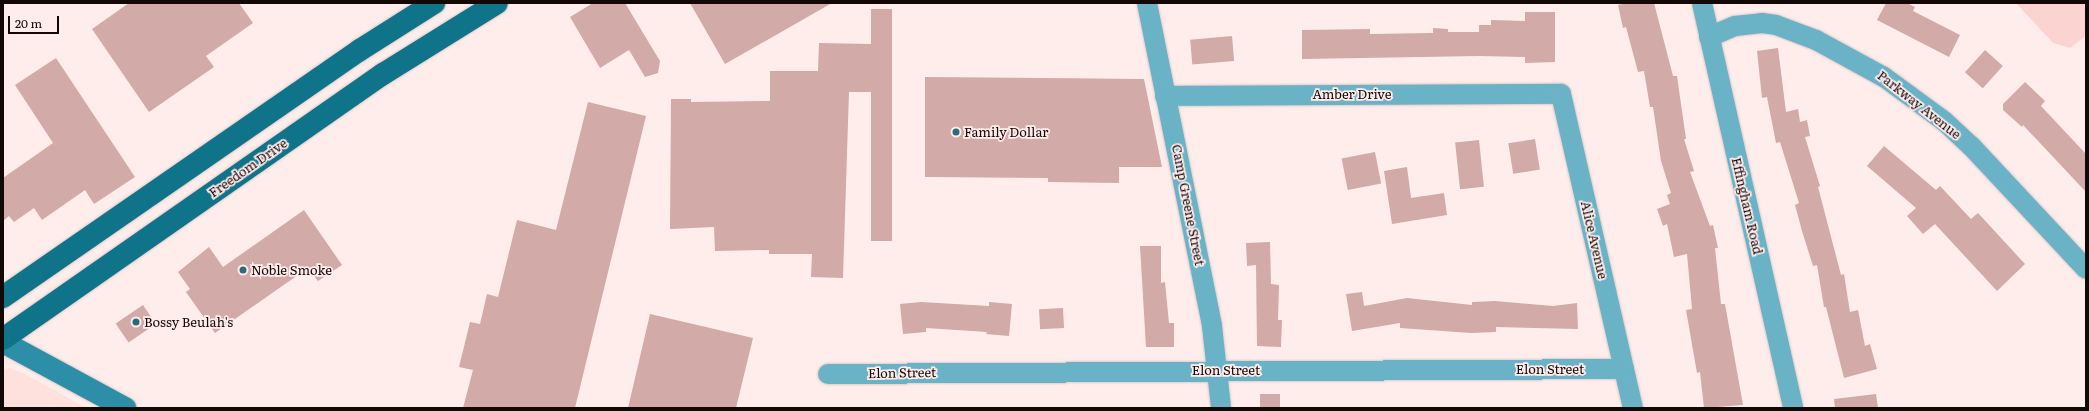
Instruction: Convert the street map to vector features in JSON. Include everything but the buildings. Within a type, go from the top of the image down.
[{"type":"main road","points":[[3,297],[360,50],[434,3]]},
{"type":"main road","name":"Freedom Drive","points":[[3,341],[383,74],[497,3]]},
{"type":"street","name":"Camp Greene Street","points":[[1147,3],[1212,326],[1221,408]]},
{"type":"street","name":"Effingham Road","points":[[1702,3],[1793,408]]},
{"type":"street","name":"Parkway Avenue","points":[[1709,37],[1735,26],[1762,23],[1776,25],[1816,40],[1884,77],[1944,121],[1971,146],[2086,269]]},
{"type":"street","name":"Amber Drive","points":[[1165,96],[1539,94]]},
{"type":"street","name":"Alice Avenue","points":[[1539,94],[1561,94],[1633,408]]},
{"type":"street","points":[[3,341],[125,408]]},
{"type":"street","name":"Elon Street","points":[[828,374],[1218,370],[1624,369]]},
{"type":"shaded area","points":[[2016,3],[2086,3],[2086,36],[2070,48],[2053,43]]},
{"type":"shaded area","points":[[10,368],[23,373],[86,408],[3,408],[3,369]]},
{"type":"place","name":"Family Dollar","points":[[956,132]]},
{"type":"place","name":"Noble Smoke","points":[[243,270]]},
{"type":"place","name":"Bossy Beulah's","points":[[136,322]]}]
